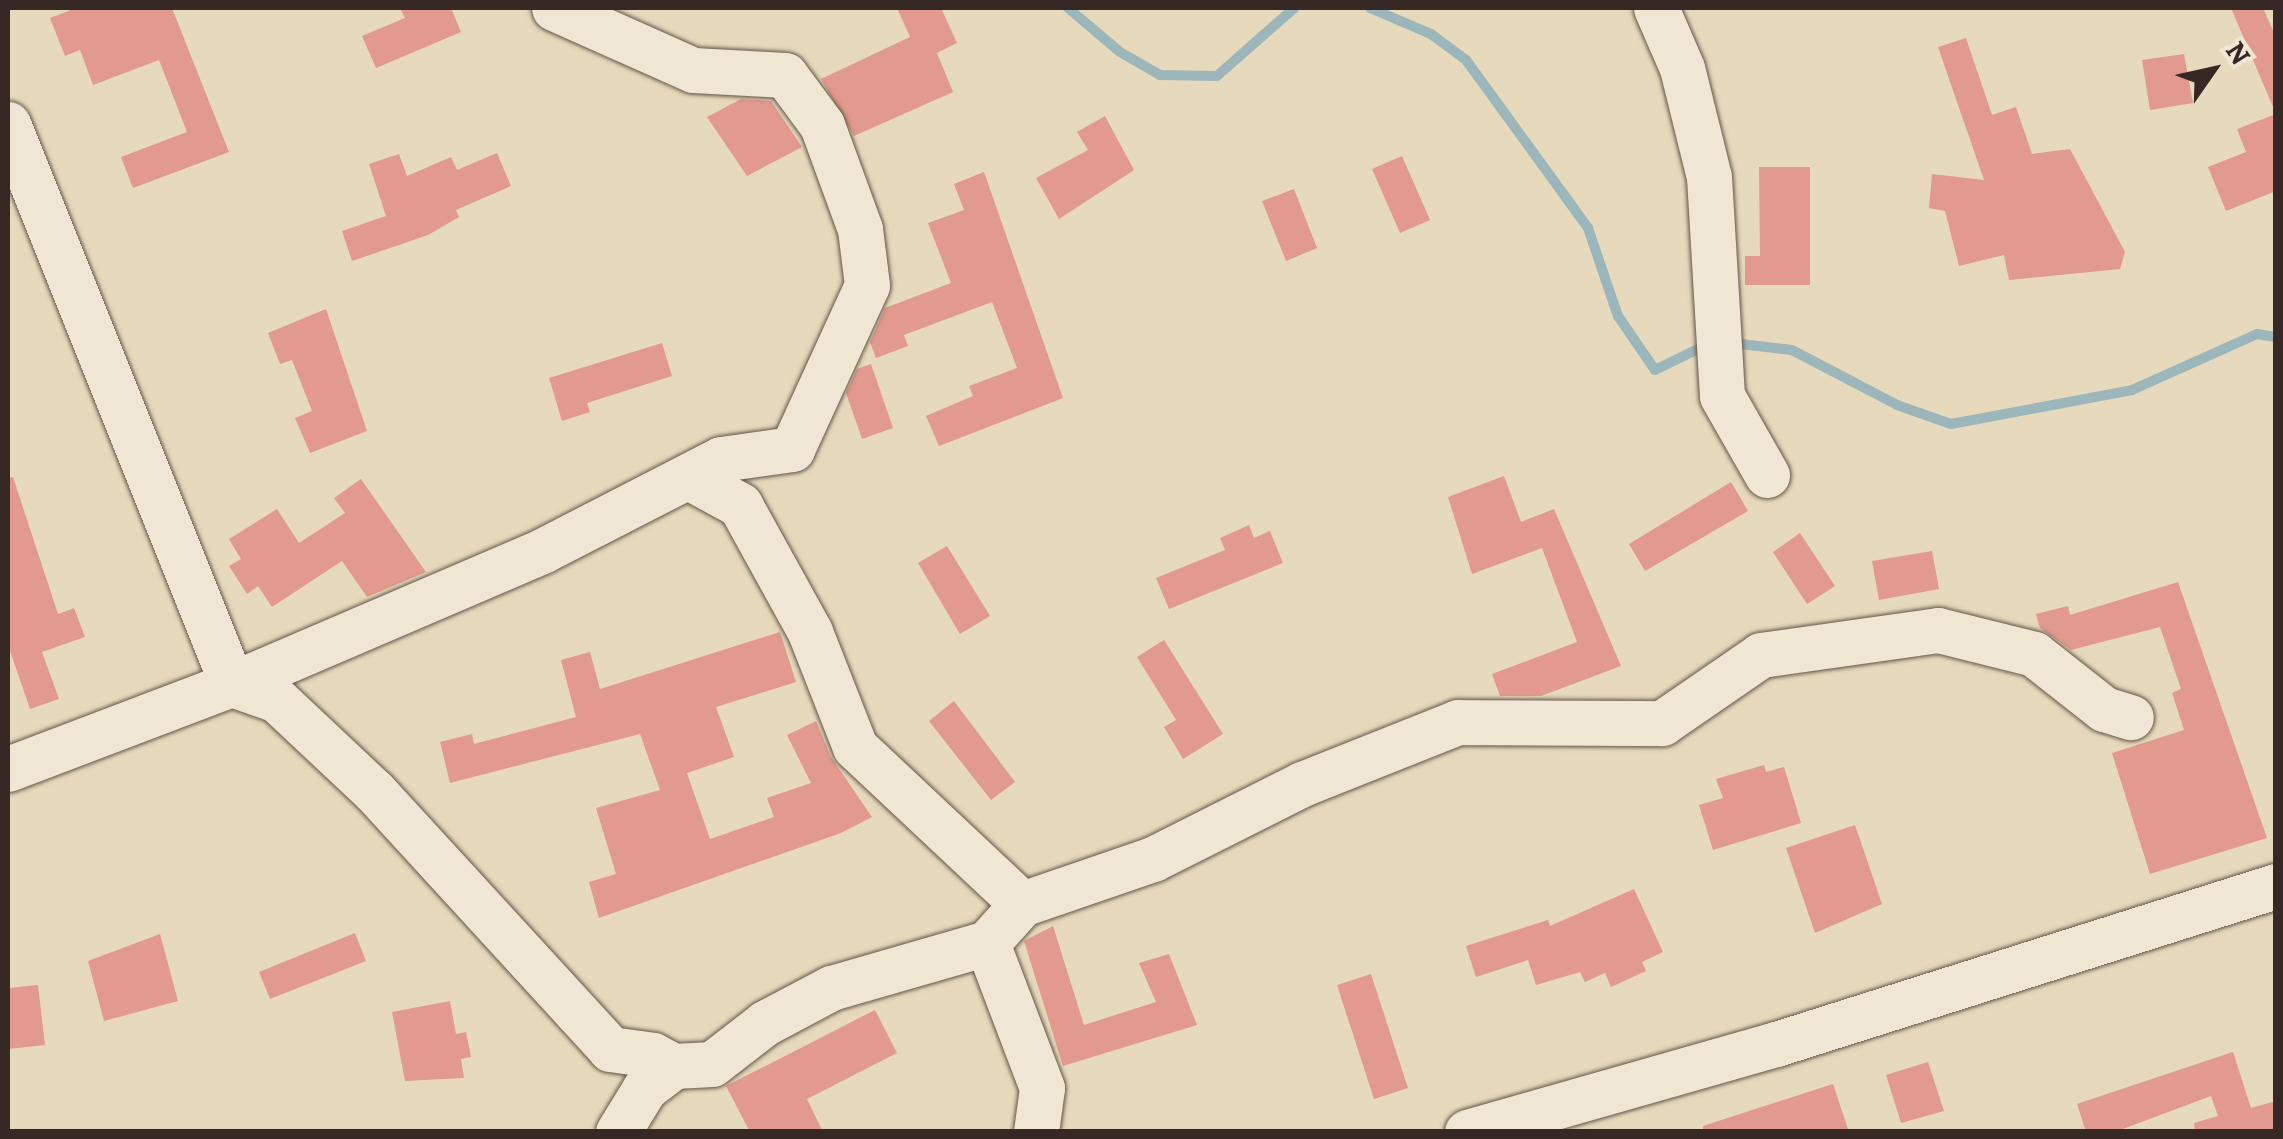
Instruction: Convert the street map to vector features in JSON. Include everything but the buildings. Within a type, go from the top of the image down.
[{"type":"street","points":[[8,769],[232,684],[692,479],[721,459],[792,449],[867,285],[860,228],[822,126],[786,76],[692,70],[554,8]]},
{"type":"street","points":[[1656,8],[1682,68],[1709,177],[1722,396],[1767,475]]},
{"type":"street","points":[[8,124],[232,684],[277,700],[374,791],[610,1049],[659,1077]]},
{"type":"street","points":[[692,479],[740,505],[810,632],[854,747],[1022,904]]},
{"type":"street","points":[[618,1132],[659,1077],[712,1064],[765,1023],[831,988],[988,944],[1022,904],[1153,858],[1302,784],[1458,722],[1662,723],[1762,655],[1938,630],[2034,654],[2104,709],[2131,717]]},
{"type":"street","points":[[1467,1132],[1776,1044],[2276,886]]},
{"type":"street","points":[[988,944],[1042,1088],[1036,1132]]},
{"type":"street","points":[[608,1132],[610,1049]]},
{"type":"waterway","points":[[1068,8],[1120,52],[1160,75],[1217,76],[1294,8]]},
{"type":"waterway","points":[[1370,8],[1431,34],[1466,60],[1588,228],[1618,316],[1655,370],[1706,345]]},
{"type":"waterway","points":[[1732,343],[1792,350],[1897,405],[1951,424],[2132,390],[2257,334],[2276,337]]}]
